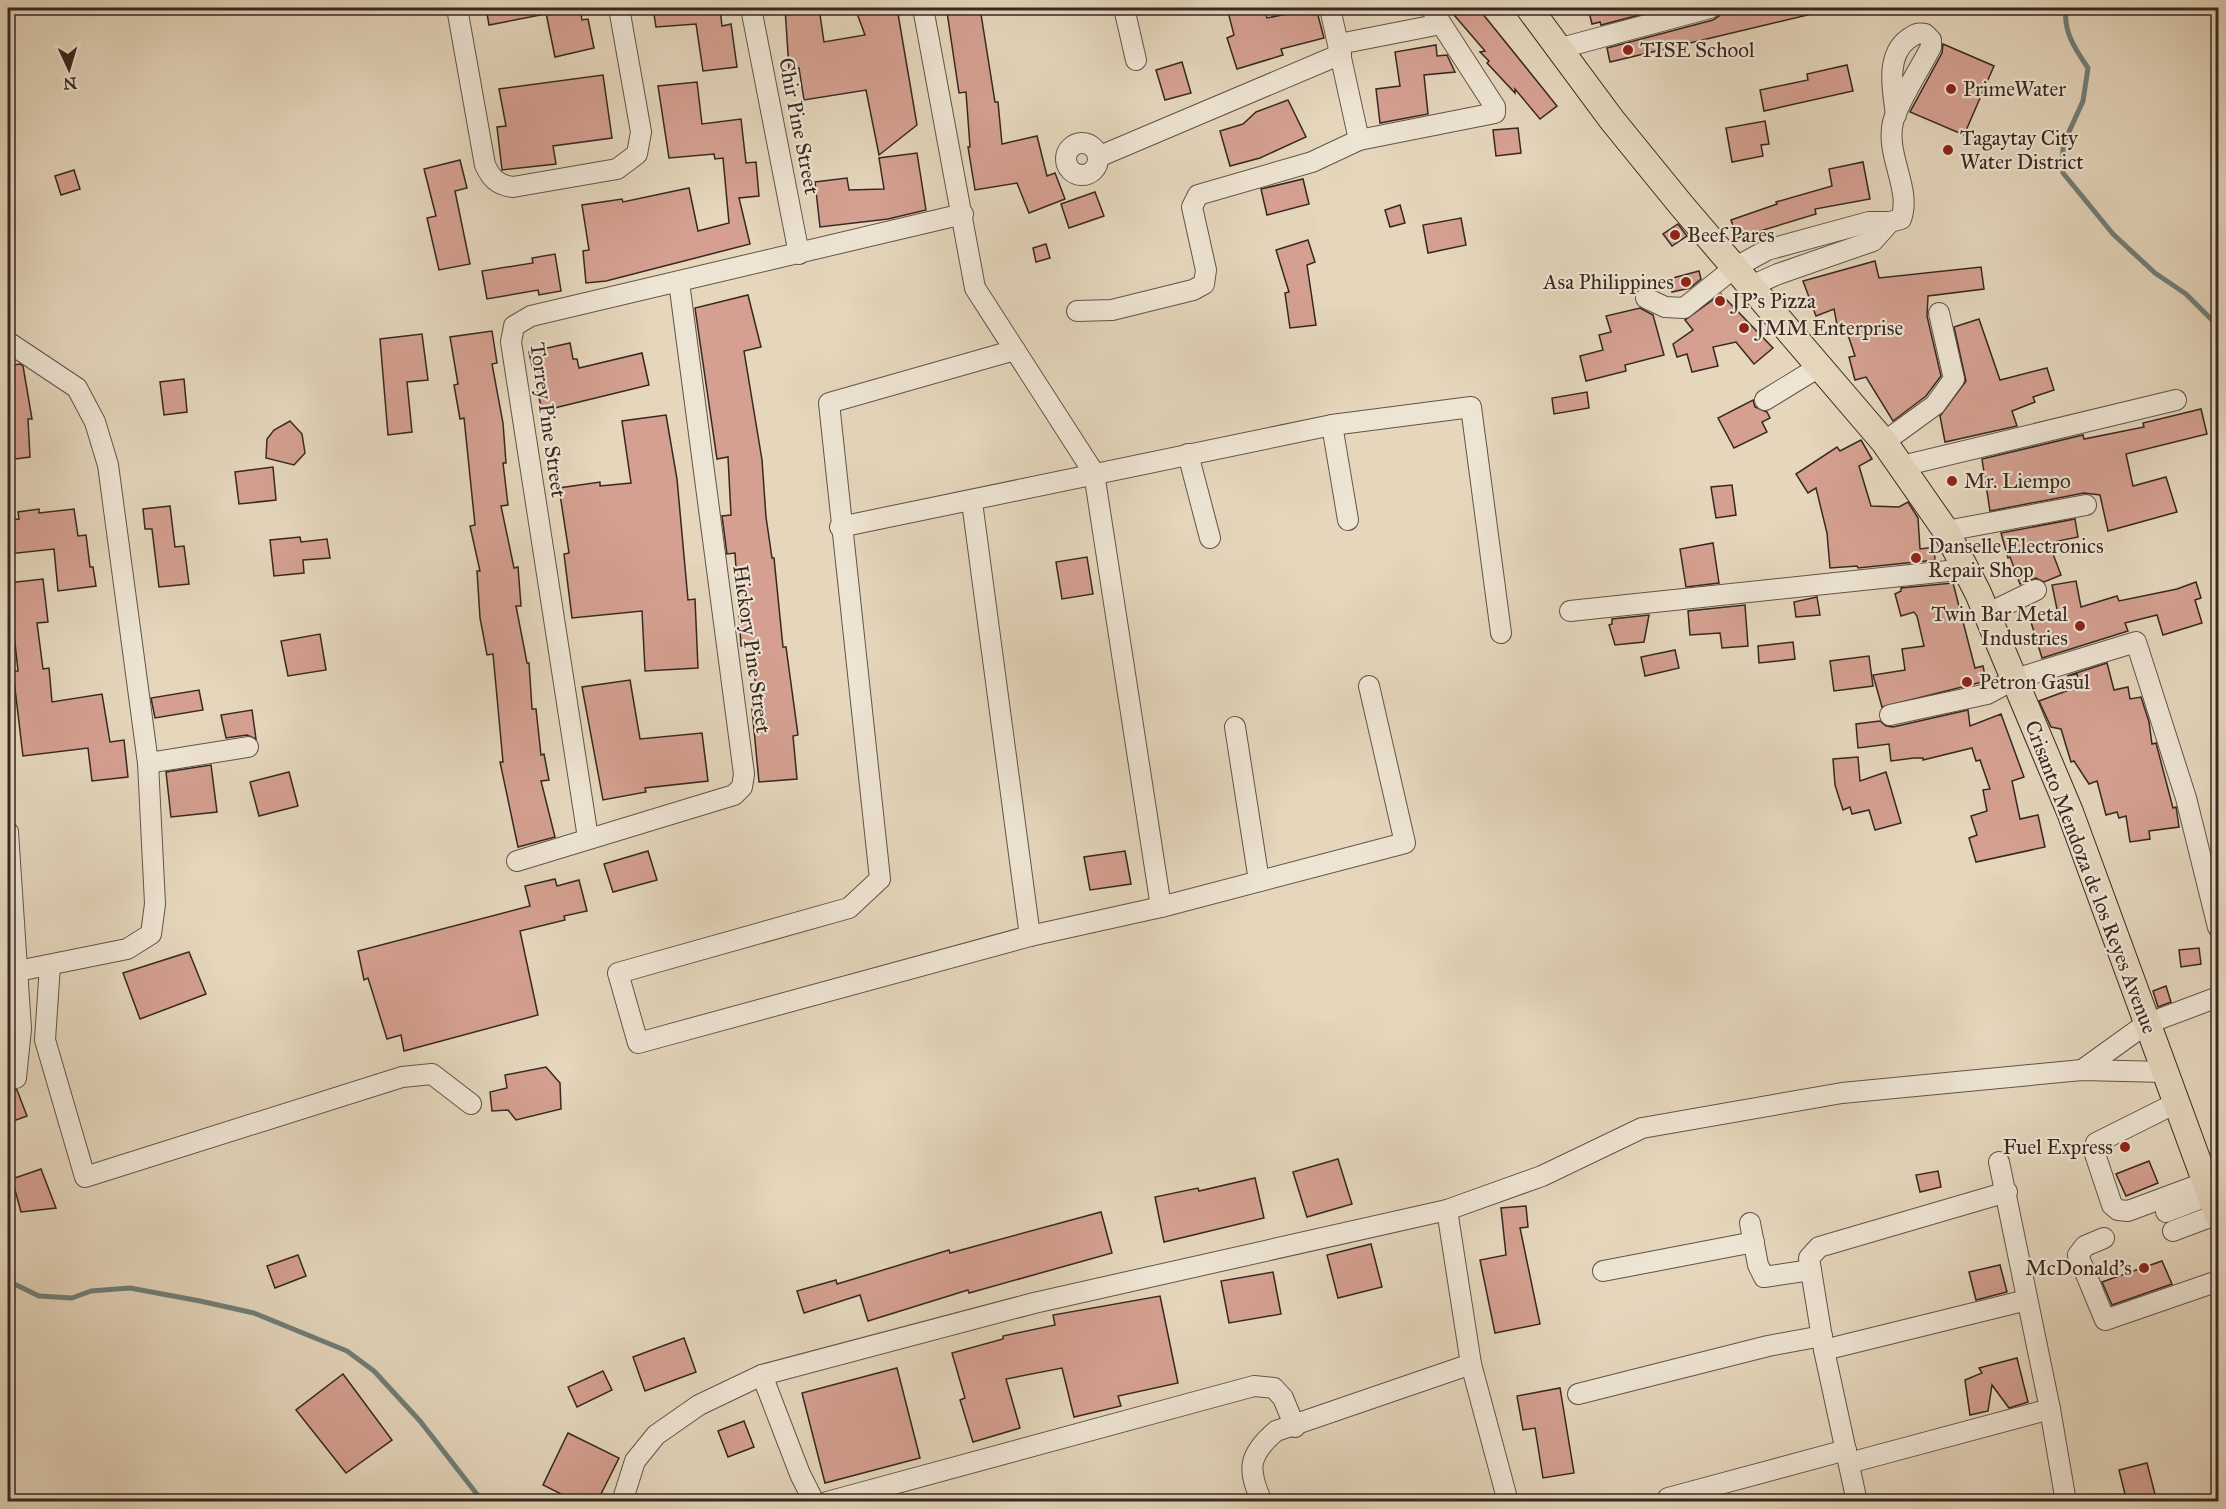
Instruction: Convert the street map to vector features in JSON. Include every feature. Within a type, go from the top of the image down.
[{"type":"main road","name":"Crisanto Mendoza de los Reyes Avenue","points":[[1530,8],[1612,120],[1742,277],[1884,442],[1946,531],[1967,569],[1987,614],[2070,812],[2146,1024],[2213,1201]]},
{"type":"street","points":[[457,8],[485,165],[491,178],[502,185],[513,187],[617,168],[636,154],[641,132],[619,8]]},
{"type":"street","name":"Chir Pine Street","points":[[751,8],[800,254]]},
{"type":"street","points":[[923,8],[975,288],[1094,473],[1161,907]]},
{"type":"street","points":[[1124,8],[1136,60]]},
{"type":"street","points":[[1330,8],[1359,140]]},
{"type":"street","points":[[1561,48],[1710,8]]},
{"type":"street","points":[[1077,311],[1112,310],[1193,290],[1204,284],[1206,270],[1192,207],[1198,195],[1312,162],[1359,140],[1495,113],[1495,107],[1436,16],[1340,49],[1098,157]]},
{"type":"street","points":[[1646,298],[1665,307],[1684,308],[1742,277],[1778,273],[1873,241],[1890,222],[1901,219],[1905,208],[1893,155],[1893,123],[1896,115]]},
{"type":"street","name":"Torrey Pine Street","points":[[588,838],[511,334],[514,326],[531,316],[963,214]]},
{"type":"street","name":"Hickory Pine Street","points":[[518,861],[734,795],[742,787],[744,774],[679,282]]},
{"type":"street","points":[[1884,442],[1935,405],[1954,379],[1939,313]]},
{"type":"street","points":[[8,342],[77,388],[95,422],[108,465],[148,763],[155,904],[151,934],[127,949],[13,972]]},
{"type":"street","points":[[1015,350],[829,403],[840,527],[880,879],[849,908],[618,973],[638,1043],[1030,936],[1161,907],[1405,843],[1370,686]]},
{"type":"street","points":[[1765,400],[1819,367]]},
{"type":"street","points":[[1902,466],[2176,400]]},
{"type":"street","points":[[840,527],[972,502],[1094,473],[1332,425],[1471,407],[1501,633]]},
{"type":"street","points":[[1332,425],[1348,520]]},
{"type":"street","points":[[1188,454],[1209,538]]},
{"type":"street","points":[[972,502],[1030,936]]},
{"type":"street","points":[[1946,531],[2086,505]]},
{"type":"street","points":[[1570,611],[1967,569]]},
{"type":"street","points":[[1987,614],[2036,590]]},
{"type":"street","points":[[1890,715],[1987,694],[2015,680],[2136,642],[2186,798],[2218,927]]},
{"type":"street","points":[[1235,727],[1259,881]]},
{"type":"street","points":[[148,763],[248,747]]},
{"type":"street","points":[[8,832],[13,972],[21,1029],[16,1078]]},
{"type":"street","points":[[50,965],[45,1040],[85,1177],[402,1077],[432,1074],[471,1104]]},
{"type":"street","points":[[2082,1070],[2146,1024],[2218,998]]},
{"type":"street","points":[[622,1502],[635,1461],[656,1435],[699,1405],[762,1375],[1034,1303],[1447,1210],[1542,1176],[1642,1128],[1842,1093],[2082,1070],[2165,1072]]},
{"type":"street","points":[[2176,1103],[2096,1143],[2094,1151],[2112,1205],[2118,1210],[2128,1211],[2213,1201]]},
{"type":"street","points":[[1999,1162],[2050,1409],[2066,1502]]},
{"type":"street","points":[[1857,1502],[1823,1343],[1809,1258],[1819,1247],[2007,1192]]},
{"type":"street","points":[[2170,1221],[2213,1201]]},
{"type":"street","points":[[1447,1210],[1471,1364],[1508,1502]]},
{"type":"street","points":[[1603,1271],[1752,1233],[1758,1265],[1764,1276],[1811,1270]]},
{"type":"street","points":[[2104,1238],[2085,1246],[2078,1256],[2105,1320],[2218,1281]]},
{"type":"street","points":[[1578,1394],[1768,1346],[1823,1343],[2027,1299]]},
{"type":"street","points":[[1262,1502],[1256,1488],[1251,1462],[1260,1444],[1276,1431],[1295,1427],[1471,1364]]},
{"type":"street","points":[[762,1375],[778,1422],[814,1502]]},
{"type":"street","points":[[827,1502],[1254,1386],[1274,1388],[1283,1398],[1295,1427]]},
{"type":"street","points":[[1668,1498],[2050,1409]]},
{"type":"building","points":[[486,8],[541,8],[541,15],[489,25]]},
{"type":"building","points":[[545,8],[580,8],[582,20],[588,19],[594,48],[555,57]]},
{"type":"building","points":[[653,8],[720,8],[722,26],[731,24],[737,67],[703,71],[696,24],[656,27]]},
{"type":"building","points":[[785,8],[819,8],[824,42],[865,35],[855,8],[897,8],[917,125],[879,155],[866,90],[804,100],[799,68],[789,69]]},
{"type":"building","points":[[980,8],[995,102],[998,102],[1002,144],[1037,136],[1047,176],[1055,173],[1065,199],[1029,213],[1017,183],[975,190],[968,147],[970,147],[966,92],[959,93],[947,12]]},
{"type":"building","points":[[1227,8],[1264,8],[1267,18],[1316,8],[1324,38],[1281,49],[1283,55],[1237,69],[1227,38],[1234,35]]},
{"type":"building","points":[[1448,8],[1478,8],[1557,106],[1540,119],[1515,89],[1515,93],[1487,63],[1489,61],[1480,52],[1485,51]]},
{"type":"building","points":[[1588,8],[1666,8],[1601,25],[1600,22],[1592,24]]},
{"type":"building","points":[[1722,8],[1811,8],[1812,14],[1610,62],[1607,48],[1713,20],[1719,16]]},
{"type":"building","name":"PrimeWater","points":[[1943,44],[1994,66],[1964,135],[1910,112],[1942,53]]},
{"type":"building","points":[[1436,45],[1437,56],[1447,55],[1455,72],[1424,75],[1428,114],[1380,123],[1376,89],[1400,86],[1395,52]]},
{"type":"building","points":[[1182,62],[1191,93],[1165,100],[1156,70]]},
{"type":"building","points":[[1847,65],[1853,91],[1764,111],[1760,90],[1808,80],[1807,74]]},
{"type":"building","points":[[603,75],[612,138],[553,146],[556,164],[502,170],[497,127],[506,126],[499,89]]},
{"type":"building","points":[[697,82],[702,124],[741,119],[746,163],[756,162],[759,196],[739,198],[750,244],[606,281],[586,283],[583,251],[589,250],[582,205],[622,199],[623,202],[689,188],[698,231],[729,223],[723,158],[715,159],[714,154],[669,158],[658,86]]},
{"type":"building","points":[[1288,100],[1306,137],[1260,158],[1230,166],[1220,131],[1243,124],[1256,112]]},
{"type":"building","points":[[1765,121],[1769,144],[1761,145],[1763,156],[1732,162],[1726,128]]},
{"type":"building","points":[[1518,128],[1521,153],[1496,156],[1493,130]]},
{"type":"building","points":[[917,153],[926,210],[888,219],[820,227],[815,182],[847,178],[849,190],[884,189],[879,158]]},
{"type":"building","points":[[460,160],[467,188],[455,191],[470,264],[439,270],[427,218],[436,216],[424,169]]},
{"type":"building","points":[[1863,162],[1870,199],[1815,209],[1816,214],[1737,238],[1731,220],[1777,204],[1776,202],[1832,186],[1829,169]]},
{"type":"building","points":[[74,170],[80,189],[61,195],[55,176]]},
{"type":"building","points":[[1303,179],[1309,204],[1267,215],[1261,189]]},
{"type":"building","points":[[1095,192],[1104,216],[1069,228],[1061,204]]},
{"type":"building","points":[[1400,205],[1405,223],[1390,227],[1385,210]]},
{"type":"building","points":[[1461,218],[1466,245],[1428,253],[1423,225]]},
{"type":"building","name":"Beef Pares","points":[[1678,224],[1687,236],[1672,246],[1663,234]]},
{"type":"building","points":[[1308,240],[1315,262],[1307,265],[1316,325],[1290,328],[1285,293],[1289,292],[1276,250]]},
{"type":"building","points":[[1046,244],[1050,258],[1036,262],[1033,248]]},
{"type":"building","points":[[555,254],[561,291],[539,295],[538,290],[487,299],[482,271],[533,263],[532,258]]},
{"type":"building","points":[[1875,261],[1879,278],[1981,267],[1984,289],[1928,296],[1927,316],[1941,376],[1926,396],[1893,421],[1866,377],[1855,380],[1849,357],[1855,356],[1846,329],[1838,330],[1834,309],[1816,316],[1803,281]]},
{"type":"building","name":"Asa Philippines","points":[[1699,271],[1701,279],[1690,288],[1672,292],[1669,279]]},
{"type":"building","points":[[1721,294],[1773,348],[1754,364],[1736,342],[1713,347],[1718,366],[1692,372],[1687,354],[1677,357],[1673,344],[1693,330],[1685,320]]},
{"type":"building","points":[[748,295],[761,347],[744,351],[762,460],[766,517],[772,558],[774,558],[783,647],[786,647],[798,735],[793,736],[797,779],[759,782],[751,699],[757,699],[751,645],[741,646],[735,553],[727,554],[722,516],[731,515],[728,457],[717,459],[695,308]]},
{"type":"building","points":[[1640,308],[1653,315],[1664,355],[1625,365],[1626,371],[1586,381],[1580,356],[1603,350],[1599,335],[1611,332],[1606,316]]},
{"type":"building","points":[[1979,319],[2000,380],[2047,368],[2054,390],[2033,397],[2035,402],[2012,411],[2017,426],[1945,442],[1940,416],[1966,381],[1954,327]]},
{"type":"building","points":[[492,331],[497,363],[492,364],[503,423],[506,463],[503,463],[508,505],[501,506],[514,568],[518,567],[521,606],[516,606],[527,663],[529,663],[532,709],[536,709],[541,755],[544,754],[549,780],[541,781],[555,837],[518,847],[500,762],[503,762],[493,654],[487,655],[480,618],[477,571],[480,571],[470,526],[475,525],[464,418],[460,419],[454,385],[458,384],[450,337]]},
{"type":"building","points":[[422,334],[428,380],[407,382],[412,432],[388,435],[380,339]]},
{"type":"building","points":[[570,343],[573,359],[577,359],[579,368],[642,353],[649,385],[542,411],[529,352]]},
{"type":"building","points":[[20,364],[23,366],[32,419],[28,419],[30,457],[8,460],[8,425],[13,424],[8,392],[8,366]]},
{"type":"building","points":[[184,379],[187,412],[164,415],[160,382]]},
{"type":"building","points":[[1587,392],[1589,408],[1554,414],[1552,398]]},
{"type":"building","points":[[1753,400],[1755,407],[1767,412],[1770,418],[1762,422],[1767,432],[1734,448],[1718,418]]},
{"type":"building","points":[[2201,409],[2207,434],[2126,454],[2133,486],[2166,477],[2177,512],[2108,531],[2100,495],[2084,493],[1990,511],[1982,459],[2083,435],[2084,439],[2144,427],[2143,423]]},
{"type":"building","points":[[666,415],[677,479],[688,600],[695,599],[698,668],[645,671],[642,611],[572,618],[564,554],[569,553],[559,488],[600,482],[600,486],[631,483],[622,421]]},
{"type":"building","points":[[290,421],[302,434],[305,453],[294,465],[266,458],[267,439],[274,430]]},
{"type":"building","points":[[1861,440],[1872,459],[1859,466],[1871,506],[1899,507],[1908,502],[1918,518],[1920,549],[1934,547],[1935,560],[1858,568],[1857,566],[1830,568],[1827,533],[1816,488],[1808,493],[1796,474],[1837,447],[1840,451]]},
{"type":"building","points":[[273,467],[276,500],[239,504],[235,472]]},
{"type":"building","points":[[1732,485],[1736,515],[1716,518],[1711,487]]},
{"type":"building","points":[[170,506],[175,547],[184,546],[189,584],[159,587],[152,529],[145,529],[143,509]]},
{"type":"building","points":[[39,509],[39,513],[74,509],[78,536],[86,535],[90,567],[93,567],[96,586],[58,591],[54,549],[8,554],[8,520],[19,519],[18,512]]},
{"type":"building","points":[[2075,519],[2078,537],[2053,542],[2050,546],[2061,575],[2044,582],[2036,578],[2020,584],[2010,557],[2008,558],[2001,533]]},
{"type":"building","points":[[300,537],[301,542],[327,539],[330,558],[303,560],[304,573],[274,576],[270,540]]},
{"type":"building","points":[[1713,543],[1719,583],[1686,587],[1680,549]]},
{"type":"building","points":[[1087,557],[1093,594],[1062,599],[1056,562]]},
{"type":"building","points":[[43,579],[48,622],[37,623],[43,669],[49,668],[52,702],[102,694],[110,742],[124,740],[128,777],[92,781],[88,748],[23,756],[13,672],[18,671],[11,606],[8,606],[8,583]]},
{"type":"building","points":[[2076,581],[2081,607],[2117,596],[2119,601],[2177,589],[2196,582],[2201,598],[2195,600],[2202,623],[2163,635],[2157,615],[2125,623],[2128,631],[2042,658],[2031,622],[2058,614],[2052,585]]},
{"type":"building","points":[[1953,583],[1975,668],[1983,666],[1986,681],[1882,707],[1873,675],[1905,670],[1902,649],[1924,646],[1917,616],[1914,612],[1901,616],[1895,594],[1901,591],[1901,588]]},
{"type":"building","points":[[1817,597],[1820,615],[1796,617],[1794,602]]},
{"type":"building","points":[[1745,605],[1748,646],[1722,648],[1720,633],[1690,635],[1688,611]]},
{"type":"building","points":[[1649,615],[1644,642],[1615,645],[1609,625],[1612,624],[1612,619]]},
{"type":"building","points":[[320,634],[326,670],[288,676],[281,641]]},
{"type":"building","points":[[1793,642],[1795,659],[1759,663],[1758,646]]},
{"type":"building","points":[[1675,650],[1679,668],[1645,676],[1641,657]]},
{"type":"building","points":[[1869,656],[1873,686],[1834,691],[1830,661]]},
{"type":"building","points":[[2107,663],[2114,690],[2128,687],[2130,699],[2141,697],[2149,722],[2152,744],[2156,743],[2173,808],[2176,807],[2179,827],[2149,831],[2150,839],[2130,842],[2126,816],[2119,818],[2117,812],[2106,815],[2097,781],[2089,784],[2074,761],[2071,762],[2061,729],[2051,727],[2039,701],[2080,686],[2077,674],[2067,676]]},
{"type":"building","points":[[630,680],[640,739],[702,733],[708,781],[645,788],[646,792],[603,800],[582,687]]},
{"type":"building","points":[[199,690],[203,710],[155,718],[151,698]]},
{"type":"building","points":[[252,710],[256,739],[247,735],[226,738],[221,715]]},
{"type":"building","points":[[1968,710],[1970,726],[2001,714],[2024,777],[2012,781],[2020,819],[2038,815],[2045,847],[1976,862],[1969,838],[1977,835],[1971,816],[1987,811],[1983,790],[1990,789],[1980,760],[1976,761],[1972,748],[1923,760],[1923,758],[1914,758],[1891,761],[1889,744],[1858,748],[1856,724],[1880,721],[1886,726],[1893,727]]},
{"type":"building","points":[[1858,757],[1860,781],[1886,772],[1901,823],[1875,830],[1869,810],[1852,814],[1850,807],[1843,810],[1835,785],[1833,759]]},
{"type":"building","points":[[211,765],[217,812],[171,817],[166,772]]},
{"type":"building","points":[[289,772],[298,806],[259,816],[250,782]]},
{"type":"building","points":[[648,851],[657,880],[613,892],[604,864]]},
{"type":"building","points":[[1125,851],[1131,884],[1090,890],[1084,857]]},
{"type":"building","points":[[555,879],[557,886],[579,880],[587,911],[564,916],[565,920],[520,931],[538,1015],[404,1051],[401,1035],[387,1039],[368,978],[364,980],[358,951],[530,906],[525,886]]},
{"type":"building","points":[[2199,948],[2201,964],[2181,967],[2179,950]]},
{"type":"building","points":[[189,952],[206,994],[140,1019],[123,973]]},
{"type":"building","points":[[2166,986],[2171,1002],[2158,1007],[2153,991]]},
{"type":"building","points":[[546,1067],[560,1083],[561,1109],[516,1120],[508,1110],[492,1111],[490,1092],[507,1088],[505,1075]]},
{"type":"building","points":[[8,1086],[17,1090],[27,1116],[8,1123]]},
{"type":"building","points":[[1338,1159],[1352,1204],[1307,1217],[1293,1172]]},
{"type":"building","points":[[2149,1161],[2158,1183],[2126,1196],[2116,1174]]},
{"type":"building","points":[[41,1169],[56,1208],[21,1212],[12,1179]]},
{"type":"building","points":[[1938,1171],[1941,1187],[1920,1192],[1916,1175]]},
{"type":"building","points":[[1255,1178],[1264,1218],[1164,1242],[1155,1197],[1198,1188],[1199,1191]]},
{"type":"building","points":[[1526,1206],[1528,1227],[1520,1228],[1540,1324],[1495,1333],[1480,1260],[1506,1255],[1501,1208]]},
{"type":"building","points":[[1101,1212],[1112,1253],[969,1293],[968,1290],[868,1321],[860,1295],[804,1313],[797,1291],[836,1280],[837,1284],[949,1250],[950,1253]]},
{"type":"building","points":[[1371,1244],[1382,1287],[1338,1298],[1327,1255]]},
{"type":"building","points":[[298,1255],[306,1276],[275,1288],[267,1266]]},
{"type":"building","points":[[2162,1261],[2172,1284],[2112,1305],[2102,1282]]},
{"type":"building","points":[[2000,1265],[2007,1292],[1976,1300],[1969,1272]]},
{"type":"building","points":[[1273,1272],[1281,1314],[1229,1323],[1221,1281]]},
{"type":"building","points":[[1160,1296],[1178,1383],[1118,1396],[1121,1406],[1074,1417],[1062,1368],[1006,1379],[1020,1428],[973,1442],[960,1400],[965,1398],[952,1353],[1003,1339],[1003,1336],[1055,1325],[1053,1315]]},
{"type":"building","points":[[684,1338],[696,1372],[645,1391],[633,1357]]},
{"type":"building","points":[[2017,1358],[2028,1402],[2009,1408],[1992,1385],[1988,1411],[1970,1415],[1965,1380],[1982,1373],[1979,1368]]},
{"type":"building","points":[[897,1368],[920,1458],[825,1483],[802,1393]]},
{"type":"building","points":[[603,1371],[612,1390],[577,1407],[568,1387]]},
{"type":"building","points":[[343,1374],[392,1440],[346,1473],[296,1410]]},
{"type":"building","points":[[1560,1388],[1574,1473],[1543,1478],[1535,1428],[1523,1430],[1517,1396]]},
{"type":"building","points":[[744,1421],[754,1447],[728,1457],[718,1431]]},
{"type":"building","points":[[568,1433],[619,1458],[597,1502],[577,1502],[543,1485]]},
{"type":"building","points":[[2147,1463],[2157,1502],[2127,1502],[2119,1470]]},
{"type":"waterway","points":[[2066,8],[2068,32],[2088,68],[2083,101],[2063,145],[2063,173],[2113,234],[2155,273],[2186,294],[2218,326]]},
{"type":"waterway","points":[[8,1281],[39,1296],[72,1298],[91,1291],[130,1288],[200,1301],[254,1313],[347,1351],[374,1371],[420,1421],[483,1502]]},
{"type":"place","name":"TISE School","points":[[1628,50]]},
{"type":"place","name":"PrimeWater","points":[[1951,89]]},
{"type":"place","name":"Tagaytay City Water District","points":[[1948,150]]},
{"type":"place","name":"Beef Pares","points":[[1675,235]]},
{"type":"place","name":"Asa Philippines","points":[[1686,282]]},
{"type":"place","name":"JP's Pizza","points":[[1720,301]]},
{"type":"place","name":"JMM Enterprise","points":[[1744,328]]},
{"type":"place","name":"Mr. Liempo","points":[[1952,481]]},
{"type":"place","name":"Danselle Electronics Repair Shop","points":[[1916,558]]},
{"type":"place","name":"Twin Bar Metal Industries","points":[[2080,626]]},
{"type":"place","name":"Petron Gasul","points":[[1967,682]]},
{"type":"place","name":"Fuel Express","points":[[2125,1147]]},
{"type":"place","name":"McDonald's","points":[[2144,1268]]}]
